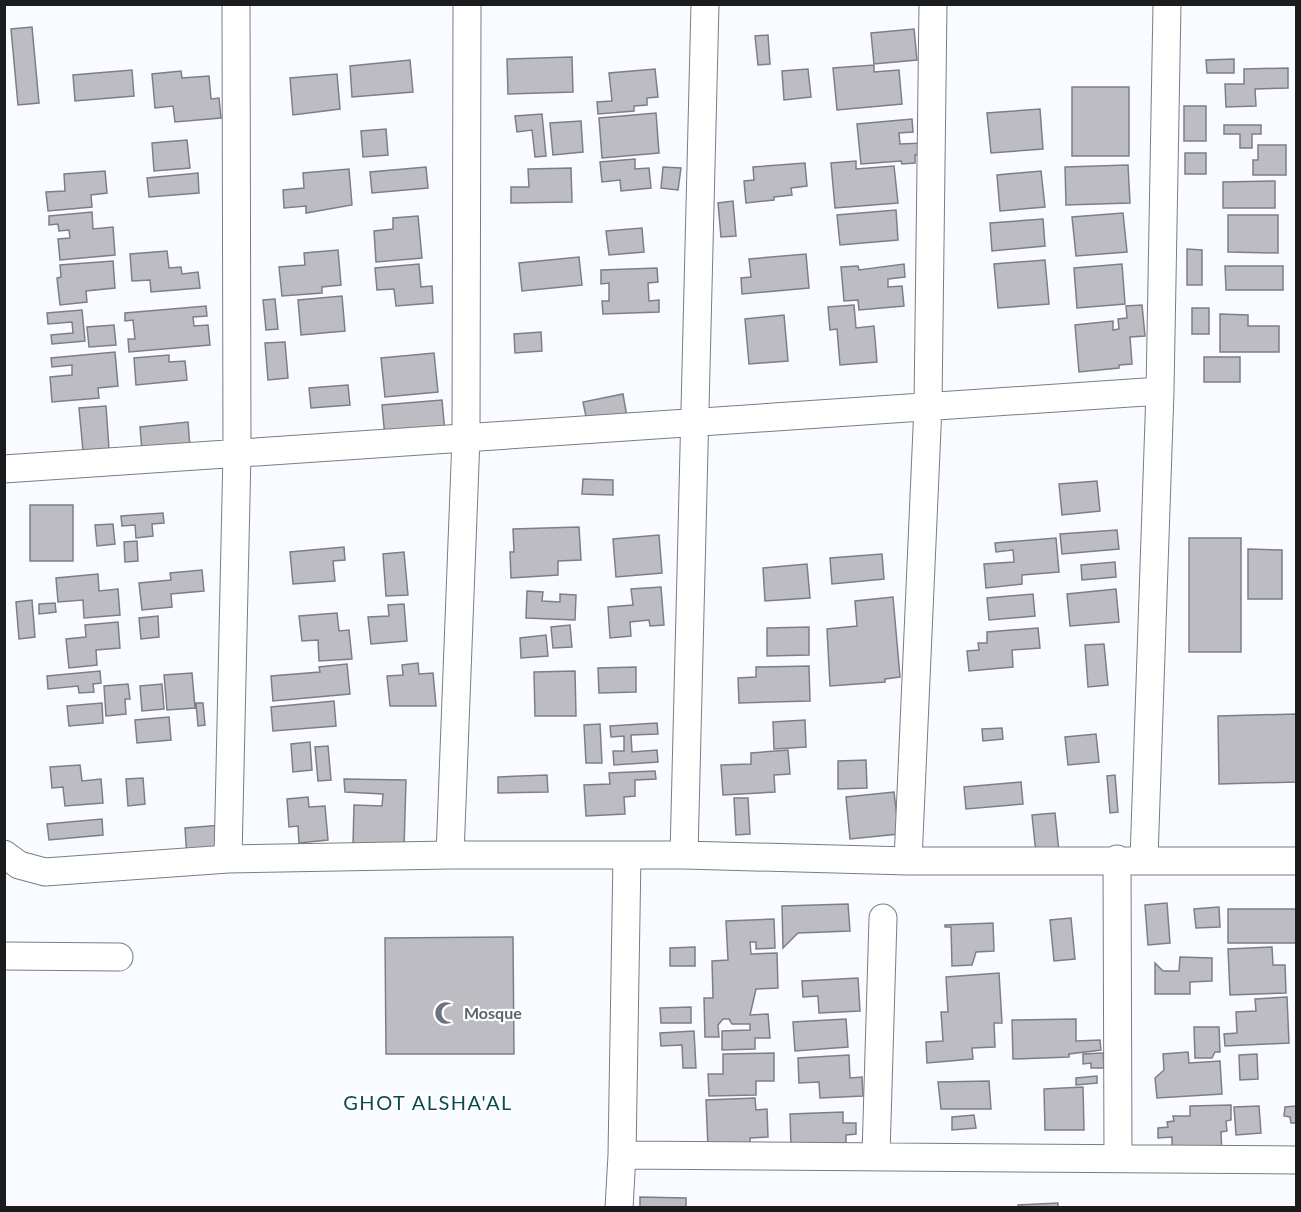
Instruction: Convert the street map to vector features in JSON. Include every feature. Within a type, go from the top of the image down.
[{"type":"street","points":[[228,858],[237,453],[236,4]]},
{"type":"street","points":[[450,855],[466,438],[467,4]]},
{"type":"street","points":[[684,855],[705,4]]},
{"type":"street","points":[[908,861],[928,406],[933,4]]},
{"type":"street","points":[[1144,859],[1160,391],[1167,4]]},
{"type":"street","points":[[4,469],[1160,391]]},
{"type":"street","points":[[4,854],[19,865],[45,872],[228,858],[450,855],[684,855],[908,861],[1144,859],[1296,861]]},
{"type":"street","points":[[619,1208],[627,855]]},
{"type":"street","points":[[1117,859],[1118,1157]]},
{"type":"street","points":[[876,1155],[883,918]]},
{"type":"street","points":[[4,956],[119,957]]},
{"type":"street","points":[[622,1155],[1118,1157],[1296,1161]]},
{"type":"building","points":[[32,27],[39,103],[18,105],[11,29]]},
{"type":"building","points":[[914,29],[917,60],[874,64],[871,33]]},
{"type":"building","points":[[768,35],[770,64],[758,65],[755,36]]},
{"type":"building","points":[[572,57],[573,92],[508,94],[507,59]]},
{"type":"building","points":[[1234,59],[1234,73],[1207,73],[1206,60]]},
{"type":"building","points":[[410,60],[413,92],[352,97],[350,66]]},
{"type":"building","points":[[874,65],[874,72],[899,70],[902,104],[837,110],[833,68]]},
{"type":"building","points":[[1288,68],[1288,88],[1255,89],[1256,106],[1226,107],[1225,84],[1244,84],[1244,69]]},
{"type":"building","points":[[655,69],[658,97],[647,98],[647,105],[634,106],[634,111],[598,114],[597,102],[612,101],[609,73]]},
{"type":"building","points":[[808,69],[811,97],[784,100],[782,71]]},
{"type":"building","points":[[132,70],[134,96],[75,101],[73,75]]},
{"type":"building","points":[[181,71],[182,78],[209,76],[211,99],[219,98],[221,118],[175,122],[173,106],[155,108],[152,74]]},
{"type":"building","points":[[337,74],[340,109],[293,115],[290,78]]},
{"type":"building","points":[[1072,87],[1129,87],[1129,156],[1072,156]]},
{"type":"building","points":[[1184,106],[1206,106],[1206,141],[1184,141]]},
{"type":"building","points":[[1040,109],[1043,149],[991,153],[987,113]]},
{"type":"building","points":[[656,113],[659,153],[602,158],[599,118]]},
{"type":"building","points":[[542,114],[546,156],[535,157],[532,130],[517,132],[515,116]]},
{"type":"building","points":[[912,119],[913,132],[899,133],[900,144],[923,143],[924,154],[915,155],[915,163],[902,164],[901,161],[861,164],[857,124]]},
{"type":"building","points":[[581,121],[583,152],[553,155],[550,123]]},
{"type":"building","points":[[1224,125],[1261,125],[1261,134],[1252,134],[1252,148],[1240,148],[1240,134],[1224,134]]},
{"type":"building","points":[[386,129],[388,155],[363,157],[361,131]]},
{"type":"building","points":[[187,140],[190,168],[154,171],[152,143]]},
{"type":"building","points":[[1258,145],[1286,145],[1286,175],[1253,175],[1253,160],[1258,160]]},
{"type":"building","points":[[1185,153],[1206,153],[1206,174],[1185,174]]},
{"type":"building","points":[[635,159],[635,169],[649,168],[651,188],[621,191],[620,180],[602,182],[600,162]]},
{"type":"building","points":[[856,161],[856,169],[894,166],[898,203],[835,208],[831,163]]},
{"type":"building","points":[[805,163],[807,186],[791,188],[792,195],[774,197],[774,200],[746,203],[744,181],[754,180],[753,167]]},
{"type":"building","points":[[1128,165],[1130,203],[1066,205],[1065,167]]},
{"type":"building","points":[[426,167],[428,188],[372,193],[370,172]]},
{"type":"building","points":[[663,167],[681,168],[678,190],[661,188]]},
{"type":"building","points":[[571,168],[572,202],[511,203],[511,187],[529,187],[528,169]]},
{"type":"building","points":[[349,169],[352,205],[306,213],[306,206],[284,208],[283,190],[304,188],[303,173]]},
{"type":"building","points":[[105,171],[107,193],[91,195],[92,207],[48,211],[46,192],[65,191],[64,174]]},
{"type":"building","points":[[1041,171],[1045,207],[1000,211],[997,175]]},
{"type":"building","points":[[198,173],[199,193],[149,197],[147,178]]},
{"type":"building","points":[[1275,181],[1275,208],[1223,208],[1223,182]]},
{"type":"building","points":[[733,201],[736,236],[721,237],[718,203]]},
{"type":"building","points":[[896,210],[898,240],[840,245],[837,215]]},
{"type":"building","points":[[92,212],[93,229],[113,227],[115,255],[60,260],[58,239],[70,238],[69,230],[59,231],[58,224],[49,225],[49,216]]},
{"type":"building","points":[[1123,213],[1127,252],[1076,256],[1072,217]]},
{"type":"building","points":[[1228,215],[1278,215],[1278,253],[1228,252]]},
{"type":"building","points":[[418,216],[422,258],[376,262],[374,231],[393,229],[393,218]]},
{"type":"building","points":[[1043,219],[1045,246],[992,251],[990,223]]},
{"type":"building","points":[[642,228],[644,252],[609,255],[606,231]]},
{"type":"building","points":[[1187,249],[1202,250],[1202,285],[1187,285]]},
{"type":"building","points":[[338,250],[341,285],[322,287],[322,293],[282,296],[279,267],[305,265],[304,253]]},
{"type":"building","points":[[167,251],[169,268],[181,267],[182,274],[198,272],[200,288],[151,292],[150,280],[132,281],[130,254]]},
{"type":"building","points":[[806,254],[809,288],[742,294],[741,278],[751,277],[749,259]]},
{"type":"building","points":[[579,257],[582,285],[522,291],[519,263]]},
{"type":"building","points":[[1045,260],[1049,304],[998,308],[994,264]]},
{"type":"building","points":[[113,261],[115,288],[86,291],[87,302],[60,305],[57,278],[61,277],[60,265]]},
{"type":"building","points":[[419,264],[421,287],[432,286],[433,303],[396,306],[394,289],[377,290],[375,268]]},
{"type":"building","points":[[904,264],[905,277],[888,279],[888,287],[902,286],[904,306],[859,310],[858,300],[844,301],[841,267],[858,266],[859,270]]},
{"type":"building","points":[[1122,264],[1125,304],[1077,308],[1074,268]]},
{"type":"building","points":[[1225,266],[1283,266],[1283,290],[1226,290]]},
{"type":"building","points":[[657,268],[658,282],[648,283],[649,301],[659,300],[659,312],[603,314],[602,301],[609,301],[609,283],[601,284],[601,270]]},
{"type":"building","points":[[342,296],[345,331],[301,335],[298,300]]},
{"type":"building","points":[[275,299],[278,329],[266,330],[263,300]]},
{"type":"building","points":[[854,305],[856,328],[874,326],[877,362],[840,365],[837,329],[830,330],[828,307]]},
{"type":"building","points":[[1142,305],[1145,336],[1130,337],[1132,364],[1119,365],[1119,368],[1079,372],[1075,325],[1113,321],[1113,330],[1119,329],[1118,319],[1127,318],[1126,306]]},
{"type":"building","points":[[206,306],[207,316],[193,317],[194,326],[208,325],[210,345],[129,352],[128,339],[135,339],[133,320],[125,321],[125,313]]},
{"type":"building","points":[[1192,308],[1209,308],[1209,334],[1192,334]]},
{"type":"building","points":[[82,310],[85,341],[52,344],[51,335],[73,333],[72,322],[48,324],[47,313]]},
{"type":"building","points":[[1220,314],[1248,315],[1248,326],[1279,326],[1279,352],[1220,352]]},
{"type":"building","points":[[784,315],[788,361],[749,364],[745,319]]},
{"type":"building","points":[[114,325],[116,345],[89,347],[87,327]]},
{"type":"building","points":[[541,332],[542,351],[515,353],[514,334]]},
{"type":"building","points":[[285,342],[288,378],[268,380],[265,343]]},
{"type":"building","points":[[115,352],[118,386],[98,388],[99,398],[52,402],[50,377],[72,375],[72,365],[52,367],[51,358]]},
{"type":"building","points":[[434,353],[438,392],[385,397],[381,358]]},
{"type":"building","points":[[169,355],[169,362],[185,361],[187,380],[136,385],[134,358]]},
{"type":"building","points":[[1204,357],[1240,357],[1240,382],[1204,382]]},
{"type":"building","points":[[348,385],[350,405],[311,408],[309,388]]},
{"type":"building","points":[[623,394],[627,417],[588,426],[583,402]]},
{"type":"building","points":[[442,400],[446,444],[386,449],[382,405]]},
{"type":"building","points":[[106,406],[109,449],[83,451],[79,408]]},
{"type":"building","points":[[188,422],[190,447],[142,451],[140,427]]},
{"type":"building","points":[[583,479],[613,480],[613,495],[582,494]]},
{"type":"building","points":[[1097,481],[1100,511],[1062,515],[1059,484]]},
{"type":"building","points":[[30,505],[73,505],[73,561],[30,561]]},
{"type":"building","points":[[163,513],[164,523],[152,524],[153,536],[136,538],[135,525],[122,526],[121,516]]},
{"type":"building","points":[[113,524],[115,544],[97,546],[95,525]]},
{"type":"building","points":[[579,527],[581,560],[558,561],[558,575],[511,578],[510,552],[514,552],[513,529]]},
{"type":"building","points":[[1117,530],[1119,549],[1062,554],[1060,534]]},
{"type":"building","points":[[659,535],[662,573],[616,577],[613,539]]},
{"type":"building","points":[[1056,538],[1059,572],[1022,575],[1022,584],[986,588],[984,564],[1014,562],[1013,550],[996,552],[995,543]]},
{"type":"building","points":[[1189,538],[1241,538],[1241,652],[1189,652]]},
{"type":"building","points":[[137,541],[138,561],[125,562],[124,542]]},
{"type":"building","points":[[344,547],[345,560],[333,561],[335,581],[293,584],[290,552]]},
{"type":"building","points":[[1248,549],[1282,550],[1282,599],[1248,599]]},
{"type":"building","points":[[404,552],[408,595],[386,596],[383,554]]},
{"type":"building","points":[[882,554],[884,579],[832,584],[830,558]]},
{"type":"building","points":[[1115,562],[1116,577],[1082,580],[1081,565]]},
{"type":"building","points":[[807,564],[810,598],[765,601],[763,568]]},
{"type":"building","points":[[202,570],[204,591],[171,594],[172,607],[142,610],[139,583],[171,580],[170,573]]},
{"type":"building","points":[[98,574],[99,591],[118,589],[120,615],[84,618],[83,600],[58,602],[56,578]]},
{"type":"building","points":[[661,587],[664,625],[650,626],[649,620],[630,622],[631,636],[610,638],[608,607],[633,605],[631,589]]},
{"type":"building","points":[[1116,589],[1119,622],[1070,626],[1067,594]]},
{"type":"building","points":[[527,591],[543,592],[542,601],[560,602],[560,594],[576,595],[575,620],[526,618]]},
{"type":"building","points":[[1033,594],[1035,616],[989,620],[987,598]]},
{"type":"building","points":[[893,597],[900,677],[885,679],[885,682],[830,686],[827,629],[857,626],[855,601]]},
{"type":"building","points":[[32,600],[35,637],[19,639],[16,602]]},
{"type":"building","points":[[55,603],[56,612],[39,614],[39,604]]},
{"type":"building","points":[[404,604],[407,641],[371,644],[368,617],[389,616],[388,605]]},
{"type":"building","points":[[337,613],[339,631],[349,630],[352,659],[319,661],[318,640],[302,641],[299,616]]},
{"type":"building","points":[[158,616],[159,637],[141,639],[139,618]]},
{"type":"building","points":[[118,622],[120,648],[96,650],[97,665],[69,668],[66,639],[86,637],[85,625]]},
{"type":"building","points":[[570,625],[572,647],[553,648],[551,627]]},
{"type":"building","points":[[809,627],[809,655],[767,656],[767,628]]},
{"type":"building","points":[[1038,628],[1040,648],[1012,650],[1013,667],[969,671],[967,651],[979,650],[978,643],[987,643],[987,632]]},
{"type":"building","points":[[546,635],[548,656],[521,658],[520,638]]},
{"type":"building","points":[[1104,644],[1108,685],[1088,687],[1085,645]]},
{"type":"building","points":[[418,663],[419,674],[433,673],[436,706],[390,706],[387,676],[403,675],[402,665]]},
{"type":"building","points":[[347,664],[350,694],[273,701],[271,676],[320,672],[319,667]]},
{"type":"building","points":[[809,666],[810,701],[739,703],[738,678],[756,677],[756,667]]},
{"type":"building","points":[[636,667],[636,692],[599,693],[598,668]]},
{"type":"building","points":[[100,671],[101,683],[93,684],[94,692],[79,693],[78,686],[48,689],[47,676]]},
{"type":"building","points":[[575,671],[576,716],[535,716],[534,672]]},
{"type":"building","points":[[192,673],[195,708],[167,710],[164,675]]},
{"type":"building","points":[[128,684],[130,699],[125,699],[126,714],[106,716],[104,686]]},
{"type":"building","points":[[162,684],[164,709],[142,711],[140,686]]},
{"type":"building","points":[[334,701],[336,726],[273,731],[271,707]]},
{"type":"building","points":[[102,703],[103,723],[69,726],[67,706]]},
{"type":"building","points":[[196,703],[203,703],[205,725],[198,726]]},
{"type":"building","points":[[1296,714],[1296,782],[1219,784],[1218,716]]},
{"type":"building","points":[[169,717],[171,740],[137,743],[135,720]]},
{"type":"building","points":[[805,720],[806,747],[774,749],[773,722]]},
{"type":"building","points":[[657,723],[658,734],[631,735],[632,752],[657,750],[658,762],[614,765],[613,751],[624,751],[624,736],[611,737],[610,726]]},
{"type":"building","points":[[600,724],[602,763],[586,763],[584,725]]},
{"type":"building","points":[[1002,728],[1003,739],[983,741],[982,729]]},
{"type":"building","points":[[1096,734],[1099,762],[1068,765],[1065,737]]},
{"type":"building","points":[[310,742],[312,770],[293,772],[291,744]]},
{"type":"building","points":[[328,746],[331,780],[318,781],[315,747]]},
{"type":"building","points":[[788,750],[790,774],[774,775],[775,792],[723,795],[721,765],[751,764],[751,753]]},
{"type":"building","points":[[866,760],[867,788],[838,789],[838,761]]},
{"type":"building","points":[[80,765],[82,781],[101,779],[103,803],[65,806],[63,787],[52,788],[50,767]]},
{"type":"building","points":[[655,771],[656,779],[635,780],[635,796],[624,797],[625,814],[586,816],[584,785],[610,784],[609,773]]},
{"type":"building","points":[[547,775],[548,792],[498,793],[498,777]]},
{"type":"building","points":[[1115,775],[1118,812],[1110,813],[1107,776]]},
{"type":"building","points":[[143,778],[145,804],[128,806],[126,779]]},
{"type":"building","points":[[344,779],[406,780],[404,848],[353,846],[354,805],[382,806],[383,794],[345,792]]},
{"type":"building","points":[[1021,782],[1023,804],[966,809],[964,787]]},
{"type":"building","points":[[894,792],[899,834],[850,839],[846,797]]},
{"type":"building","points":[[308,797],[309,807],[325,806],[328,840],[299,843],[298,826],[289,827],[287,799]]},
{"type":"building","points":[[734,798],[748,798],[750,834],[736,835]]},
{"type":"building","points":[[1055,813],[1059,852],[1036,854],[1032,815]]},
{"type":"building","points":[[102,819],[103,835],[49,840],[47,824]]},
{"type":"building","points":[[222,825],[225,855],[187,858],[185,828]]},
{"type":"building","points":[[1167,903],[1170,943],[1148,945],[1145,905]]},
{"type":"building","points":[[848,904],[850,931],[798,933],[783,948],[782,906]]},
{"type":"building","points":[[1219,907],[1220,927],[1196,928],[1194,909]]},
{"type":"building","points":[[1228,909],[1296,909],[1296,943],[1228,943]]},
{"type":"building","points":[[1071,918],[1075,959],[1054,961],[1050,920]]},
{"type":"building","points":[[774,919],[775,948],[756,949],[756,942],[750,942],[751,954],[777,953],[778,988],[756,989],[750,1015],[768,1014],[770,1038],[755,1038],[755,1049],[722,1050],[722,1031],[750,1030],[750,1024],[732,1024],[729,1019],[723,1019],[718,1025],[719,1037],[705,1037],[704,998],[713,998],[712,961],[728,960],[726,921]]},
{"type":"building","points":[[993,923],[994,951],[976,952],[972,965],[952,966],[951,927],[945,927],[945,925]]},
{"type":"building","points":[[513,937],[514,1054],[386,1054],[385,938]]},
{"type":"building","points":[[695,947],[695,966],[670,966],[670,948]]},
{"type":"building","points":[[1272,947],[1273,965],[1285,965],[1286,993],[1230,995],[1228,949]]},
{"type":"building","points":[[1180,957],[1212,958],[1212,981],[1190,982],[1190,994],[1155,994],[1155,963],[1163,971],[1179,971]]},
{"type":"building","points":[[999,973],[1002,1023],[994,1023],[995,1047],[972,1048],[973,1059],[927,1063],[926,1042],[943,1041],[941,1012],[948,1012],[946,977]]},
{"type":"building","points":[[858,978],[860,1011],[819,1013],[818,996],[803,997],[802,981]]},
{"type":"building","points":[[1287,997],[1289,1043],[1225,1046],[1224,1034],[1237,1033],[1236,1012],[1256,1011],[1255,999]]},
{"type":"building","points":[[691,1007],[691,1023],[661,1023],[660,1008]]},
{"type":"building","points":[[846,1019],[848,1047],[795,1051],[793,1022]]},
{"type":"building","points":[[1076,1019],[1076,1041],[1100,1040],[1101,1050],[1069,1054],[1069,1057],[1013,1059],[1012,1020]]},
{"type":"building","points":[[1194,1027],[1219,1027],[1220,1052],[1215,1052],[1212,1058],[1195,1058]]},
{"type":"building","points":[[694,1031],[696,1068],[683,1068],[682,1045],[661,1046],[660,1033]]},
{"type":"building","points":[[1188,1052],[1189,1063],[1220,1061],[1222,1094],[1157,1098],[1155,1078],[1164,1070],[1163,1054]]},
{"type":"building","points":[[774,1053],[774,1081],[756,1081],[756,1095],[709,1096],[708,1074],[723,1074],[723,1054]]},
{"type":"building","points":[[1103,1053],[1104,1068],[1091,1068],[1091,1063],[1083,1064],[1083,1054]]},
{"type":"building","points":[[1257,1054],[1258,1079],[1240,1080],[1239,1055]]},
{"type":"building","points":[[849,1055],[850,1078],[862,1077],[863,1096],[820,1098],[819,1082],[799,1083],[798,1058]]},
{"type":"building","points":[[1097,1076],[1097,1083],[1076,1085],[1076,1078]]},
{"type":"building","points":[[989,1081],[991,1109],[941,1109],[938,1082]]},
{"type":"building","points":[[1083,1087],[1084,1130],[1045,1130],[1044,1089]]},
{"type":"building","points":[[755,1098],[756,1110],[767,1109],[768,1137],[750,1138],[750,1145],[708,1147],[706,1100]]},
{"type":"building","points":[[1231,1105],[1231,1120],[1226,1121],[1227,1131],[1221,1132],[1222,1154],[1172,1148],[1172,1137],[1158,1138],[1158,1128],[1168,1127],[1167,1122],[1174,1121],[1173,1116],[1190,1116],[1190,1106]]},
{"type":"building","points":[[1259,1106],[1261,1133],[1236,1135],[1234,1107]]},
{"type":"building","points":[[1296,1106],[1296,1123],[1291,1123],[1290,1117],[1284,1116],[1285,1107]]},
{"type":"building","points":[[843,1112],[843,1123],[856,1123],[856,1134],[846,1135],[846,1143],[791,1145],[790,1114]]},
{"type":"building","points":[[974,1115],[976,1128],[952,1130],[952,1117]]},
{"type":"building","points":[[640,1197],[686,1198],[686,1208],[640,1208]]},
{"type":"building","points":[[1058,1203],[1058,1208],[1018,1208],[1018,1205]]},
{"type":"place","name":"Mosque","points":[[446,1013]]},
{"type":"district","name":"GHOT ALSHA'AL","points":[[428,1103]]}]
